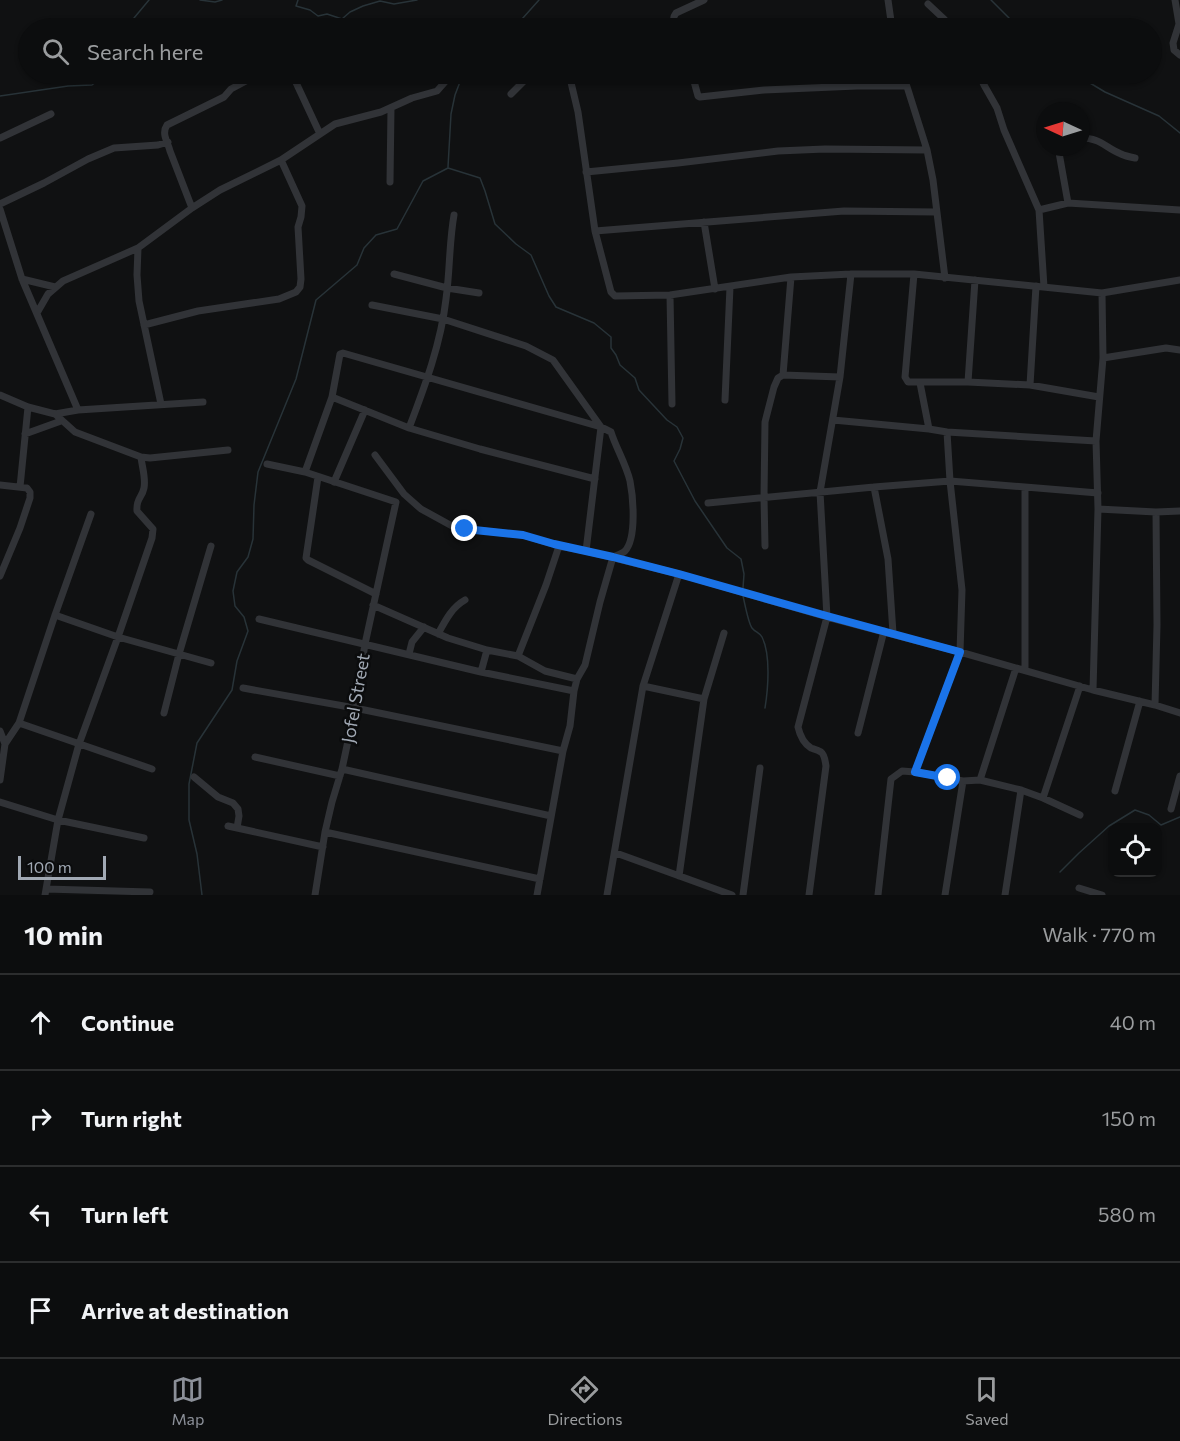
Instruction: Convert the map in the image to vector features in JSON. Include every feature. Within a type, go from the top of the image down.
[{"type":"street","points":[[673,18],[676,13],[704,0]]},
{"type":"street","points":[[888,0],[891,18]]},
{"type":"street","points":[[1174,0],[1179,24],[1173,43],[1174,50],[1180,55]]},
{"type":"street","points":[[928,4],[943,18]]},
{"type":"street","points":[[192,208],[164,129],[224,97],[231,88],[239,84]]},
{"type":"street","points":[[297,84],[320,134]]},
{"type":"street","points":[[37,313],[48,294],[63,281],[138,248],[220,190],[281,160],[335,124],[381,112],[412,98],[437,91],[443,84]]},
{"type":"street","points":[[511,94],[521,84]]},
{"type":"street","points":[[571,84],[578,112],[595,231],[613,295],[670,295],[791,277],[851,274],[914,274],[1102,293],[1180,280]]},
{"type":"street","points":[[695,84],[700,97],[764,90],[837,86],[906,86],[927,150],[945,278]]},
{"type":"street","points":[[984,84],[997,108],[1004,130],[1039,210],[1040,287],[1030,385]]},
{"type":"street","points":[[390,182],[391,108]]},
{"type":"street","points":[[0,138],[51,114]]},
{"type":"street","points":[[1090,138],[1107,145],[1120,154],[1135,158]]},
{"type":"street","points":[[78,410],[22,279],[0,207],[88,159],[114,148],[158,145],[168,142]]},
{"type":"street","points":[[586,172],[777,151],[927,150]]},
{"type":"street","points":[[1060,156],[1068,203]]},
{"type":"street","points":[[144,325],[198,311],[279,299],[291,295],[300,287],[298,227],[302,206],[281,160]]},
{"type":"street","points":[[1039,210],[1068,203],[1180,210]]},
{"type":"street","points":[[595,231],[844,211],[936,212]]},
{"type":"street","points":[[409,428],[429,377],[443,319],[450,235],[454,215]]},
{"type":"street","points":[[704,222],[715,289]]},
{"type":"street","points":[[138,248],[139,300],[162,404]]},
{"type":"street","points":[[394,274],[447,288],[479,293]]},
{"type":"street","points":[[808,895],[826,766],[824,756],[804,742],[799,735],[798,727],[827,616],[820,492],[840,377],[851,274]]},
{"type":"street","points":[[914,274],[905,377],[908,382],[1030,385],[1099,397]]},
{"type":"street","points":[[783,375],[791,277]]},
{"type":"street","points":[[22,279],[55,287]]},
{"type":"street","points":[[968,382],[975,280]]},
{"type":"street","points":[[725,400],[730,287]]},
{"type":"street","points":[[1093,690],[1098,509],[1096,441],[1103,358],[1102,293]]},
{"type":"street","points":[[670,295],[672,404]]},
{"type":"street","points":[[372,305],[443,319],[526,346],[553,360],[601,427],[586,551]]},
{"type":"street","points":[[1103,358],[1166,348],[1180,350]]},
{"type":"street","points":[[305,472],[332,397],[340,354],[343,353],[601,427],[611,432],[630,479],[633,500],[631,539],[625,552],[613,557]]},
{"type":"street","points":[[765,546],[765,422],[774,387],[778,378],[783,375],[840,377]]},
{"type":"street","points":[[920,383],[929,429]]},
{"type":"street","points":[[1,395],[28,407],[55,414],[78,410],[203,402]]},
{"type":"street","points":[[332,397],[409,428],[595,479]]},
{"type":"street","points":[[20,487],[28,407]]},
{"type":"street","points":[[267,464],[305,472],[334,482],[365,410]]},
{"type":"street","points":[[55,414],[75,432],[141,457],[228,450]]},
{"type":"street","points":[[833,420],[947,432],[1096,441]]},
{"type":"street","points":[[25,434],[62,421]]},
{"type":"street","points":[[915,772],[960,652],[962,590],[947,432]]},
{"type":"street","points":[[375,455],[404,494],[421,509],[452,526],[523,535],[559,546],[613,557],[1180,713]]},
{"type":"street","points":[[141,457],[145,485],[138,500],[137,511],[153,529],[153,533],[79,744],[58,820],[46,892],[150,892]]},
{"type":"street","points":[[318,477],[306,558],[376,594]]},
{"type":"street","name":"Jofel Street","points":[[315,895],[325,832],[355,708],[365,644],[396,502],[334,482]]},
{"type":"street","points":[[708,503],[950,482],[1098,493]]},
{"type":"street","points":[[0,485],[27,488],[30,492],[20,528],[0,575]]},
{"type":"street","points":[[874,487],[888,559],[893,633]]},
{"type":"street","points":[[1025,488],[1025,670]]},
{"type":"street","points":[[1098,509],[1180,511]]},
{"type":"street","points":[[1155,705],[1156,512]]},
{"type":"street","points":[[0,780],[5,744],[19,723],[91,514]]},
{"type":"street","points":[[164,713],[211,546]]},
{"type":"street","points":[[518,656],[559,546]]},
{"type":"street","points":[[537,895],[563,751],[570,726],[574,691],[577,679],[585,666],[613,557]]},
{"type":"street","points":[[607,895],[643,686],[679,574]]},
{"type":"street","points":[[438,634],[457,605],[465,600]]},
{"type":"street","points":[[373,605],[438,634],[487,650],[518,656],[545,671],[577,679]]},
{"type":"street","points":[[55,615],[118,637],[211,663]]},
{"type":"street","points":[[259,619],[481,672],[574,691]]},
{"type":"street","points":[[409,654],[412,642],[424,627]]},
{"type":"street","points":[[858,733],[884,631]]},
{"type":"street","points":[[679,876],[704,699],[724,633]]},
{"type":"street","points":[[481,672],[487,650]]},
{"type":"street","points":[[981,780],[1016,668]]},
{"type":"street","points":[[643,686],[704,699]]},
{"type":"street","points":[[1043,798],[1080,686]]},
{"type":"street","points":[[243,688],[355,708],[563,751]]},
{"type":"street","points":[[1115,791],[1140,701]]},
{"type":"street","points":[[19,723],[153,769]]},
{"type":"street","points":[[0,731],[5,744]]},
{"type":"street","points":[[255,757],[551,816]]},
{"type":"street","points":[[743,895],[760,768]]},
{"type":"street","points":[[879,895],[891,779],[902,771],[963,781],[981,780],[1022,790],[1080,815]]},
{"type":"street","points":[[1171,809],[1180,776]]},
{"type":"street","points":[[194,777],[218,797],[234,803],[239,816],[237,828]]},
{"type":"street","points":[[945,895],[963,781]]},
{"type":"street","points":[[1005,895],[1022,790]]},
{"type":"street","points":[[0,802],[58,820],[144,838]]},
{"type":"street","points":[[228,826],[323,848]]},
{"type":"street","points":[[325,832],[540,879]]},
{"type":"street","points":[[615,853],[732,895]]},
{"type":"street","points":[[1079,888],[1102,895]]},
{"type":"waterway","points":[[134,18],[149,0]]},
{"type":"waterway","points":[[200,0],[215,2],[222,0]]},
{"type":"waterway","points":[[298,0],[296,6],[310,10],[318,16],[327,14],[339,18]]},
{"type":"waterway","points":[[343,18],[363,6],[380,1],[394,4],[417,0]]},
{"type":"waterway","points":[[523,18],[539,0]]},
{"type":"waterway","points":[[991,0],[1009,18]]},
{"type":"waterway","points":[[0,96],[93,84]]},
{"type":"waterway","points":[[448,167],[451,114],[459,84]]},
{"type":"waterway","points":[[1092,84],[1159,116],[1180,133]]},
{"type":"waterway","points":[[202,895],[197,854],[189,820],[189,784],[197,743],[232,690],[237,661],[248,631],[244,617],[235,606],[233,591],[237,572],[248,557],[253,539],[258,472],[296,379],[316,300],[357,265],[364,248],[376,235],[397,229],[423,181],[448,168],[480,178],[495,224],[531,255],[556,307],[594,323],[611,337],[611,348],[620,365],[635,378],[639,390],[667,420],[677,427],[683,438],[674,461],[695,501],[727,548],[741,559],[744,574],[743,588]]},
{"type":"waterway","points":[[743,596],[751,625],[762,637],[767,653],[768,682],[765,708]]},
{"type":"waterway","points":[[1060,872],[1109,826],[1135,810],[1149,815],[1161,825],[1180,817]]},
{"type":"route","points":[[465,529],[523,535],[613,557],[960,652],[915,772],[948,778]]}]
